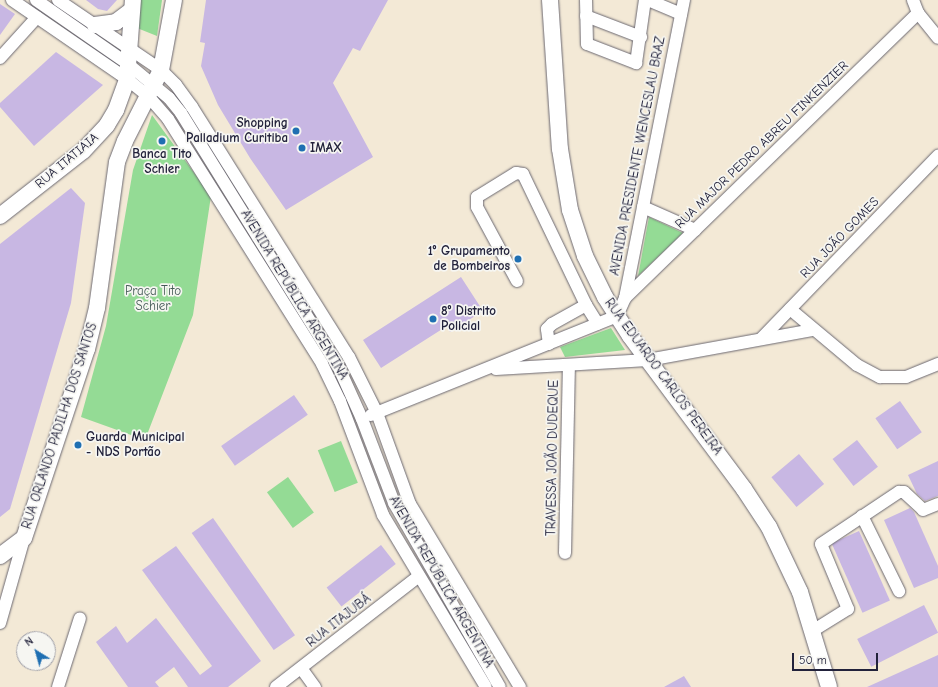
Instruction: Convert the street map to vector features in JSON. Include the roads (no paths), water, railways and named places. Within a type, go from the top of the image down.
[{"type":"main road","name":"RUA ORLANDO PADILHA DOS SANTOS","points":[[24,538],[92,331],[120,150],[162,70],[174,0]]},
{"type":"main road","name":"RUA EDUARDO CARLOS PEREIRA","points":[[550,0],[558,123],[570,210],[585,256],[617,316],[744,490],[769,527],[793,575],[814,630],[829,687]]},
{"type":"main road","name":"RUA ITATIAIA","points":[[0,216],[98,137],[116,110],[128,64],[133,5]]},
{"type":"main road","points":[[95,25],[116,22],[133,5]]},
{"type":"main road","points":[[0,556],[24,538]]},
{"type":"street","name":"AVENIDA REPÚBLICA ARGENTINA","points":[[12,0],[37,17],[128,64],[162,70],[176,85],[192,107],[349,357],[377,413],[410,504],[520,687]]},
{"type":"street","points":[[36,0],[128,64]]},
{"type":"street","name":"AVENIDA REPÚBLICA ARGENTINA","points":[[58,0],[95,25],[152,91],[322,364],[350,424],[384,515],[486,687]]},
{"type":"street","points":[[586,0],[587,44],[636,63],[646,0],[681,14]]},
{"type":"street","name":"AVENIDA PRESIDENTE WENCESLAU BRAZ","points":[[617,316],[624,298],[684,0]]},
{"type":"street","points":[[913,0],[918,12],[938,38]]},
{"type":"street","name":"RUA MAJOR PEDRO ABREU FINKENZIER","points":[[624,298],[918,12]]},
{"type":"street","points":[[586,16],[641,37]]},
{"type":"street","points":[[0,58],[37,17]]},
{"type":"street","points":[[152,91],[169,98],[196,136],[326,346],[362,419],[398,512],[500,687]]},
{"type":"street","name":"RUA JOÃO GOMES","points":[[761,339],[938,156]]},
{"type":"street","points":[[517,281],[477,207],[477,197],[516,173],[523,174],[586,305],[598,324]]},
{"type":"street","points":[[643,207],[695,230]]},
{"type":"street","points":[[549,344],[547,329],[552,324],[586,305]]},
{"type":"street","points":[[790,309],[856,365],[880,377],[906,376],[938,364]]},
{"type":"street","points":[[350,424],[617,316]]},
{"type":"street","points":[[486,369],[648,360],[814,330]]},
{"type":"street","name":"TRAVESSA JOÃO DUDEQUE","points":[[565,553],[569,365]]},
{"type":"street","points":[[814,630],[848,609],[821,544],[899,492],[904,492],[923,510],[938,504]]},
{"type":"street","points":[[862,516],[899,591]]},
{"type":"street","name":"RUA ORLANDO PADILHA DOS SANTOS","points":[[0,623],[24,538]]},
{"type":"street","name":"RUA ITAJUBÁ","points":[[276,687],[419,576]]},
{"type":"street","points":[[58,687],[80,618]]},
{"type":"street","points":[[301,668],[315,687]]},
{"type":"place","name":"Shopping Palladium Curitiba","points":[[296,131]]},
{"type":"place","name":"Banca Tito Schier","points":[[162,141]]},
{"type":"place","name":"IMAX","points":[[302,148]]},
{"type":"place","name":"1° Grupamento de Bombeiros","points":[[518,259]]},
{"type":"place","name":"8° Distrito Policial","points":[[433,319]]},
{"type":"place","name":"Guarda Municipal - NDS Portão","points":[[78,445]]},
{"type":"park label","name":"Praça Tito Schier","points":[[153,300]]}]
